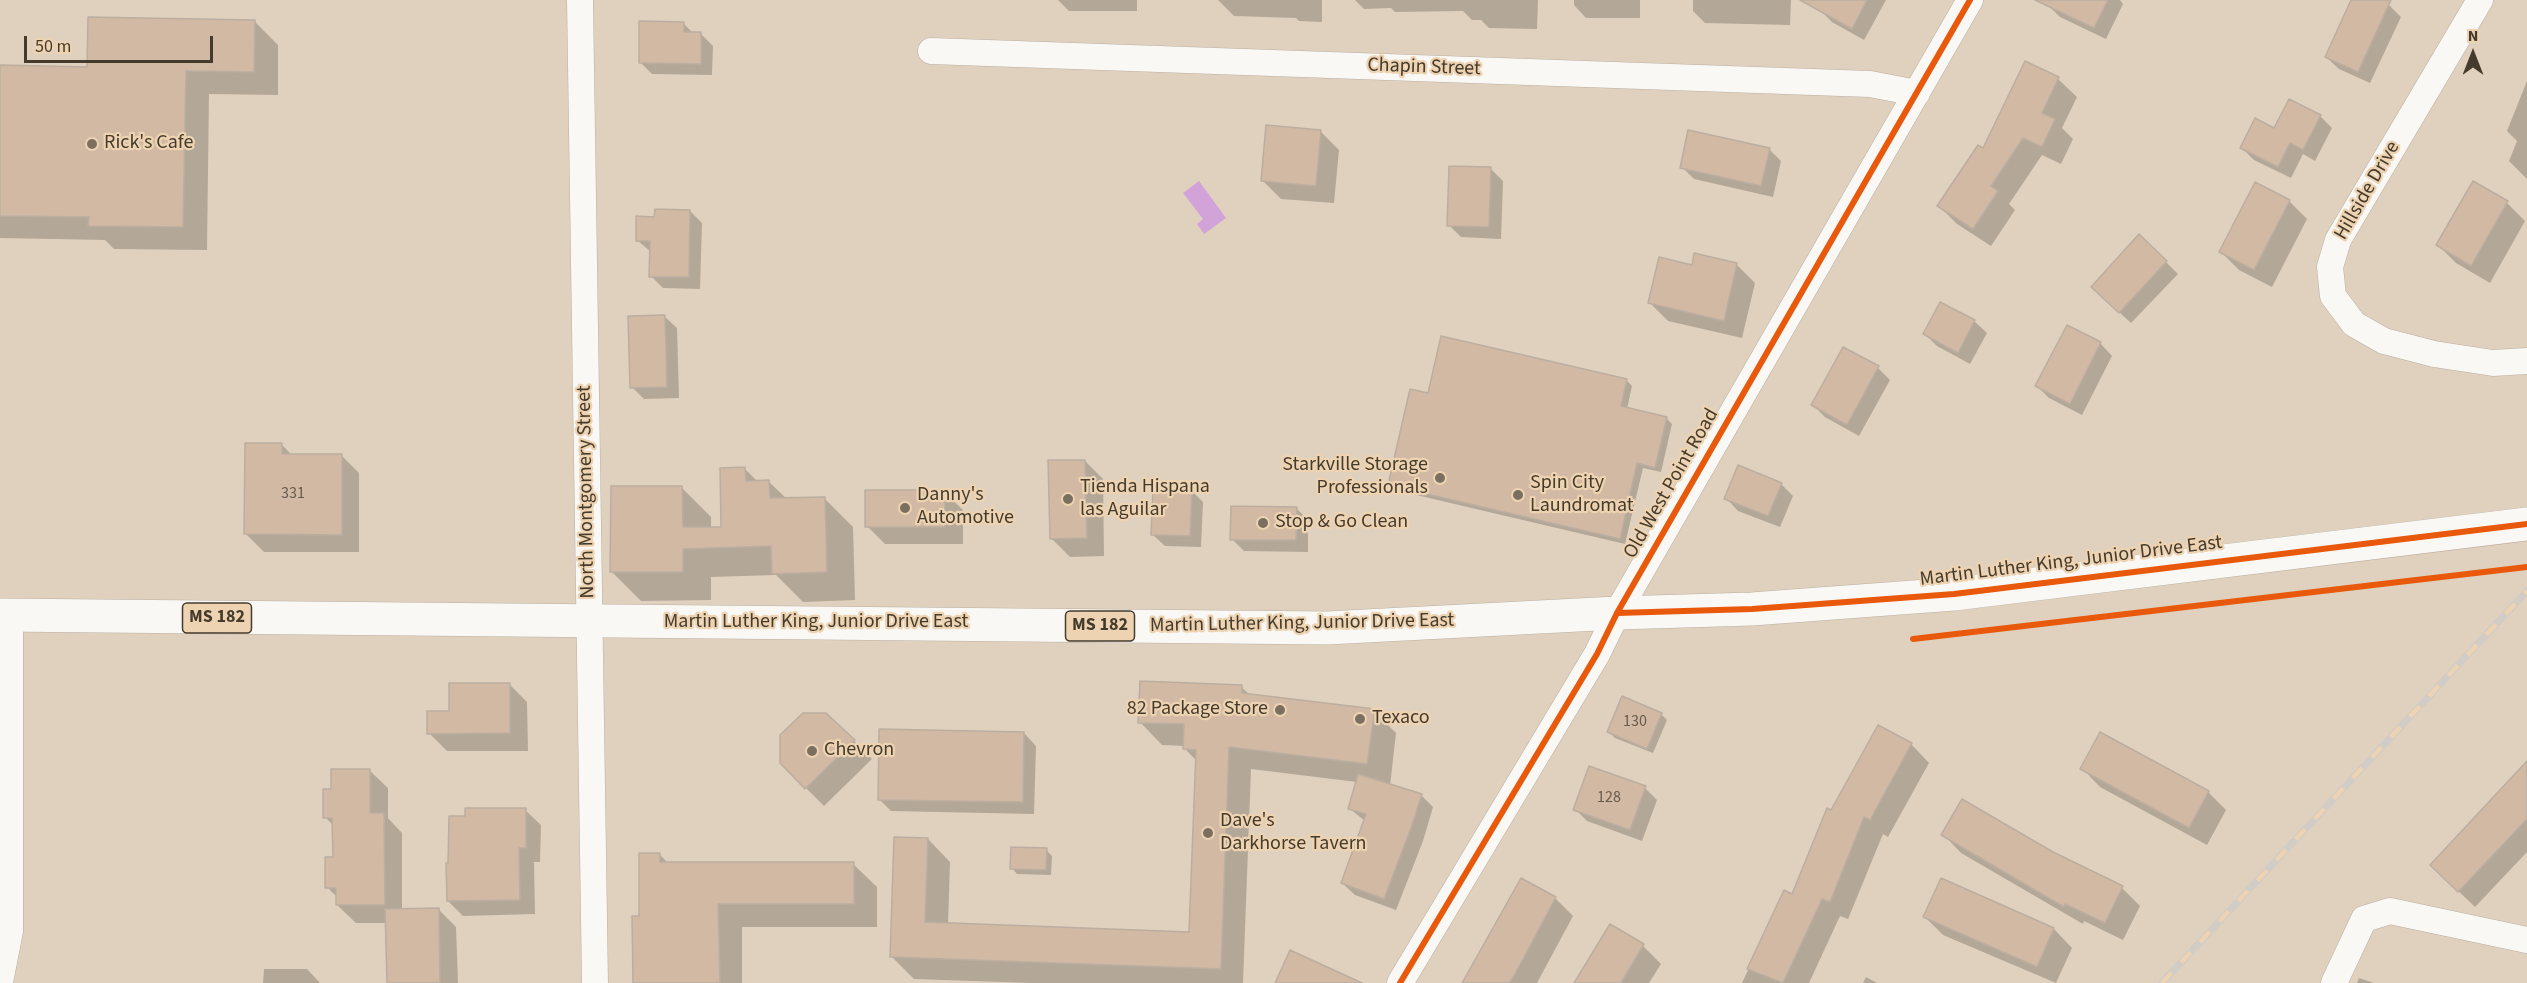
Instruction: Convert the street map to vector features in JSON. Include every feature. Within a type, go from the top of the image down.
[{"type":"main road","name":"Martin Luther King, Junior Drive East","points":[[5,615],[1327,628],[1617,613],[1752,609],[1954,594],[2527,524]]},
{"type":"street","name":"North Montgomery Street","points":[[580,0],[595,983]]},
{"type":"street","name":"Old West Point Road","points":[[1400,983],[1597,654],[1617,613],[1970,0]]},
{"type":"street","name":"Hillside Drive","points":[[2480,0],[2338,240],[2330,267],[2333,296],[2354,324],[2384,341],[2434,354],[2493,363],[2527,361]]},
{"type":"street","name":"Chapin Street","points":[[931,51],[1860,84],[1917,93]]},
{"type":"street","points":[[0,982],[10,931],[5,615]]},
{"type":"street","points":[[2334,983],[2364,919],[2390,911],[2527,940]]},
{"type":"shaded area","points":[[1199,181],[1226,218],[1204,234],[1197,224],[1203,219],[1183,193]]},
{"type":"building","points":[[1800,0],[1867,0],[1852,29]]},
{"type":"building","points":[[2035,0],[2108,0],[2094,28]]},
{"type":"building","points":[[2351,0],[2391,0],[2358,72],[2325,57]]},
{"type":"building","name":"Rick's Cafe","points":[[88,17],[255,20],[254,72],[186,71],[183,227],[88,226],[89,217],[0,216],[0,65],[87,67]]},
{"type":"building","points":[[639,21],[684,22],[684,32],[701,32],[701,64],[639,63]]},
{"type":"building","points":[[2025,61],[2059,77],[2042,113],[2055,119],[2042,147],[2023,138],[1991,186],[1998,191],[1973,229],[1937,206],[1978,145],[1983,148]]},
{"type":"building","points":[[2289,99],[2321,115],[2303,150],[2290,143],[2278,167],[2240,148],[2255,118],[2274,128]]},
{"type":"building","points":[[1266,125],[1321,130],[1316,186],[1261,181]]},
{"type":"building","points":[[1688,130],[1770,148],[1761,186],[1680,168]]},
{"type":"building","points":[[1449,166],[1491,167],[1489,227],[1447,226]]},
{"type":"building","points":[[2473,181],[2508,201],[2471,266],[2436,245]]},
{"type":"building","points":[[2255,182],[2290,200],[2254,270],[2219,252]]},
{"type":"building","points":[[655,209],[690,210],[689,277],[649,277],[650,241],[636,241],[636,216],[654,217]]},
{"type":"building","points":[[2139,234],[2167,261],[2119,313],[2091,287]]},
{"type":"building","points":[[1694,253],[1737,263],[1724,321],[1648,303],[1659,257],[1692,265]]},
{"type":"building","points":[[1940,302],[1975,320],[1958,353],[1923,334]]},
{"type":"building","points":[[665,315],[667,387],[630,388],[628,316]]},
{"type":"building","points":[[2067,325],[2101,342],[2070,404],[2035,386]]},
{"type":"building","points":[[1441,336],[1627,379],[1621,406],[1667,417],[1655,468],[1637,463],[1620,539],[1388,485],[1410,389],[1428,393]]},
{"type":"building","points":[[1843,347],[1879,366],[1847,425],[1811,405]]},
{"type":"building","points":[[245,443],[282,443],[282,454],[342,454],[342,535],[244,534]]},
{"type":"building","name":"Tienda Hispana las Aguilar","points":[[1048,460],[1085,460],[1087,538],[1050,539]]},
{"type":"building","points":[[1738,465],[1782,483],[1768,516],[1724,499]]},
{"type":"building","points":[[745,467],[746,481],[769,480],[770,498],[825,497],[827,572],[772,574],[771,546],[683,549],[683,572],[610,572],[611,486],[682,486],[683,527],[721,527],[720,468]]},
{"type":"building","points":[[1153,488],[1192,489],[1190,536],[1151,535]]},
{"type":"building","name":"Danny's Automotive","points":[[865,490],[945,490],[945,527],[865,527]]},
{"type":"building","name":"Stop & Go Clean","points":[[1231,506],[1297,507],[1296,540],[1230,540]]},
{"type":"building","points":[[1140,681],[1242,685],[1242,693],[1375,709],[1367,764],[1229,747],[1221,969],[890,957],[894,837],[928,838],[925,922],[1189,932],[1196,750],[1183,749],[1184,724],[1138,723]]},
{"type":"building","points":[[449,683],[510,683],[510,733],[427,734],[427,711],[449,711]]},
{"type":"building","points":[[1622,696],[1662,713],[1647,749],[1607,732]]},
{"type":"building","name":"Chevron","points":[[803,713],[826,713],[855,740],[805,789],[780,763],[780,735]]},
{"type":"building","points":[[1878,725],[1912,743],[1870,820],[1864,817],[1830,902],[1822,899],[1783,983],[1747,969],[1784,890],[1792,894],[1827,808],[1831,810]]},
{"type":"building","points":[[879,729],[1024,732],[1023,802],[878,800]]},
{"type":"building","points":[[2100,732],[2209,791],[2189,828],[2080,769]]},
{"type":"building","points":[[2527,761],[2527,819],[2458,892],[2430,865]]},
{"type":"building","points":[[1589,766],[1646,786],[1630,830],[1573,810]]},
{"type":"building","points":[[331,769],[370,769],[370,813],[384,813],[385,905],[336,905],[336,888],[325,888],[325,857],[333,857],[332,818],[323,818],[323,789],[331,789]]},
{"type":"building","points":[[1358,774],[1422,794],[1384,899],[1341,883],[1366,814],[1348,809]]},
{"type":"building","points":[[1962,799],[2053,852],[2123,886],[2105,923],[2065,904],[2064,907],[1941,835]]},
{"type":"building","points":[[465,808],[526,808],[526,848],[519,848],[520,900],[447,901],[446,863],[448,863],[449,816],[465,816]]},
{"type":"building","points":[[1011,847],[1047,848],[1046,870],[1010,869]]},
{"type":"building","points":[[639,853],[660,853],[660,862],[854,862],[854,904],[718,904],[720,983],[633,983],[632,916],[639,916]]},
{"type":"building","points":[[1521,878],[1556,897],[1514,976],[1509,983],[1462,983]]},
{"type":"building","points":[[1941,878],[2054,928],[2037,967],[1923,917]]},
{"type":"building","points":[[439,908],[440,983],[387,983],[385,909]]},
{"type":"building","points":[[1610,924],[1644,944],[1621,983],[1574,983]]},
{"type":"building","points":[[1290,950],[1362,983],[1275,983]]},
{"type":"railway","points":[[2162,983],[2527,591]]},
{"type":"cycle path","points":[[1400,983],[1597,654],[1617,613],[1970,0]]},
{"type":"cycle path","points":[[1617,613],[1752,609],[1954,594],[2527,524]]},
{"type":"cycle path","points":[[1913,639],[2527,567]]},
{"type":"place","name":"Rick's Cafe","points":[[92,144]]},
{"type":"place","name":"Starkville Storage Professionals","points":[[1440,478]]},
{"type":"place","name":"Spin City Laundromat","points":[[1518,495]]},
{"type":"place","name":"Tienda Hispana las Aguilar","points":[[1068,499]]},
{"type":"place","name":"Danny's Automotive","points":[[905,508]]},
{"type":"place","name":"Stop & Go Clean","points":[[1263,523]]},
{"type":"place","name":"82 Package Store","points":[[1280,710]]},
{"type":"place","name":"Texaco","points":[[1360,719]]},
{"type":"place","name":"Chevron","points":[[812,751]]},
{"type":"place","name":"Dave's Darkhorse Tavern","points":[[1208,833]]}]
